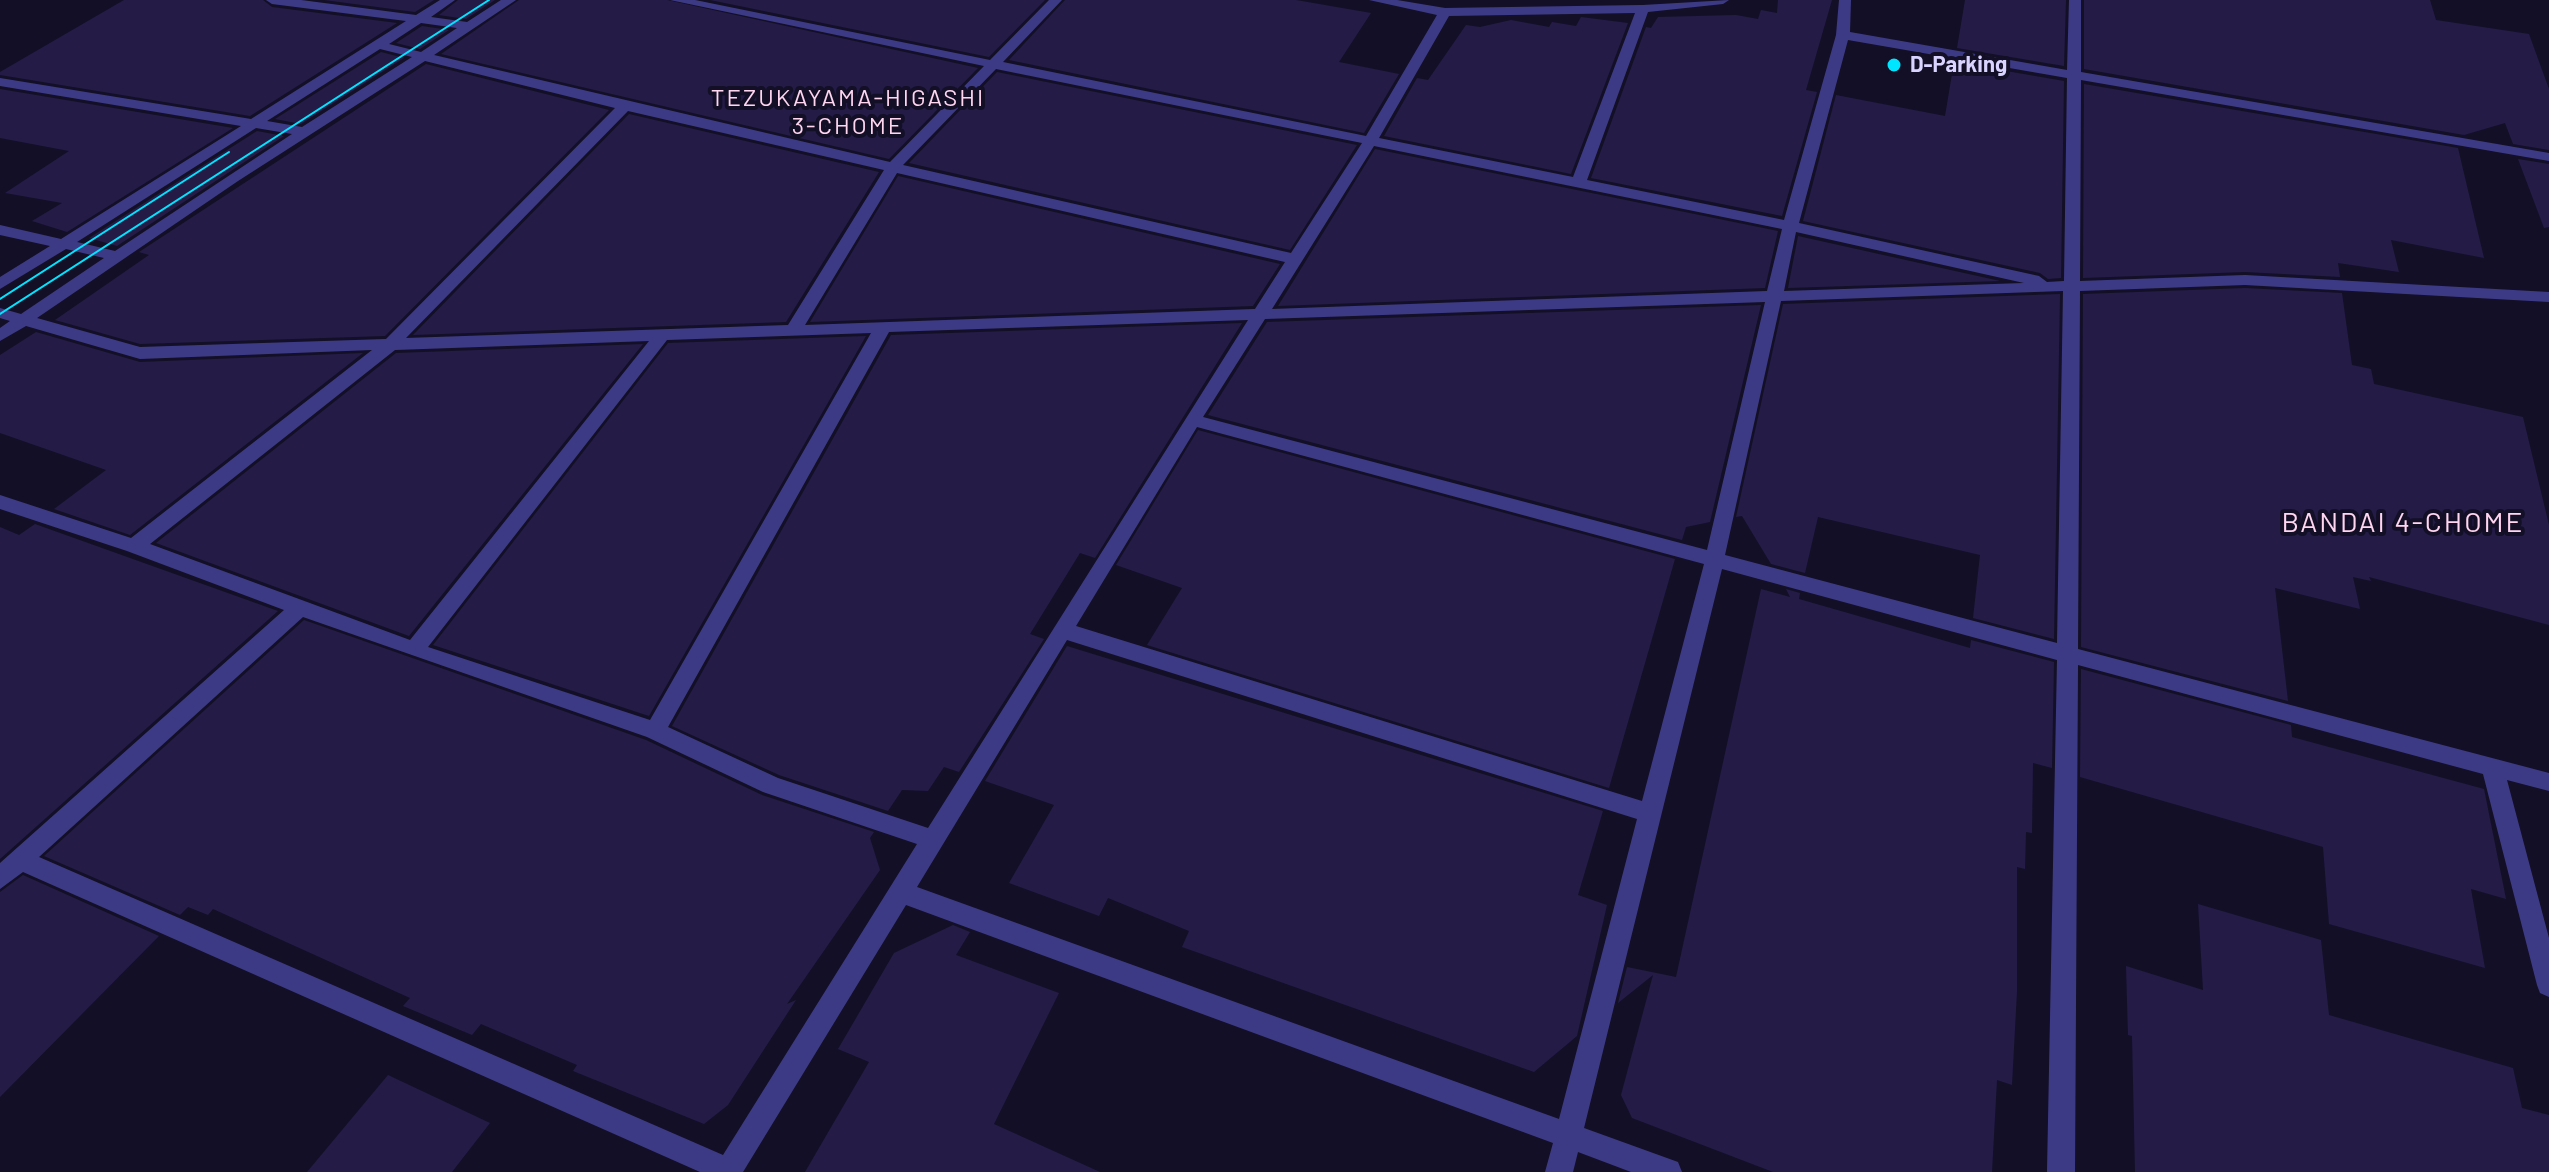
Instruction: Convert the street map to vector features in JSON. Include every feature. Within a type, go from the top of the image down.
[{"type":"street","points":[[272,0],[471,26]]},
{"type":"street","points":[[0,284],[449,0]]},
{"type":"street","points":[[0,336],[117,256],[510,0]]},
{"type":"street","points":[[676,0],[718,4],[993,64],[1790,226],[2070,288]]},
{"type":"street","points":[[792,332],[893,167],[1056,0]]},
{"type":"street","points":[[1375,0],[1445,12],[1643,9],[1723,0]]},
{"type":"street","points":[[1559,1172],[1715,558],[1790,226],[1843,35],[1845,0]]},
{"type":"street","points":[[2061,1172],[2075,0]]},
{"type":"street","points":[[1578,183],[1643,9]]},
{"type":"street","points":[[20,860],[728,1172],[1192,420],[1371,140],[1445,12]]},
{"type":"street","points":[[1843,35],[2549,157]]},
{"type":"street","points":[[378,45],[625,106],[1295,259]]},
{"type":"street","points":[[0,82],[306,132]]},
{"type":"street","points":[[134,546],[389,346],[625,106]]},
{"type":"street","points":[[0,230],[117,256]]},
{"type":"street","points":[[0,313],[140,353],[1257,317],[2245,280],[2549,297]]},
{"type":"street","points":[[655,731],[882,329]]},
{"type":"street","points":[[414,650],[661,337]]},
{"type":"street","points":[[1192,420],[1715,558],[2066,657],[2549,782]]},
{"type":"street","points":[[0,502],[134,546],[414,650],[655,731],[771,785],[932,839]]},
{"type":"street","points":[[0,878],[299,608]]},
{"type":"street","points":[[1062,630],[1650,813]]},
{"type":"street","points":[[2492,767],[2549,985]]},
{"type":"street","points":[[900,892],[1668,1172]]},
{"type":"building","points":[[124,0],[263,0],[272,7],[397,23],[250,116],[0,75],[0,72]]},
{"type":"building","points":[[324,0],[434,0],[415,12]]},
{"type":"building","points":[[458,0],[495,0],[466,19],[439,15]]},
{"type":"building","points":[[519,0],[667,0],[978,68],[889,159],[441,54]]},
{"type":"building","points":[[710,0],[1045,0],[989,57]]},
{"type":"building","points":[[1065,0],[1296,0],[1371,13],[1339,62],[1399,74],[1364,133],[1009,60]]},
{"type":"building","points":[[1778,0],[1832,0],[1806,90],[1817,92],[1782,216],[1591,178],[1646,27],[1651,28],[1658,17],[1736,15],[1758,19],[1761,10],[1777,13]]},
{"type":"building","points":[[1965,0],[2066,0],[2064,66],[1957,48]]},
{"type":"building","points":[[2084,0],[2430,0],[2436,20],[2529,34],[2549,89],[2549,150],[2513,144],[2505,123],[2464,135],[2084,69]]},
{"type":"building","points":[[1581,17],[1628,23],[1571,174],[1384,136],[1417,78],[1428,80],[1466,25],[1480,27],[1511,20],[1549,27],[1552,22],[1576,26]]},
{"type":"building","points":[[422,26],[449,30],[420,49],[396,43]]},
{"type":"building","points":[[381,52],[404,58],[301,124],[275,119]]},
{"type":"building","points":[[1954,62],[2064,81],[2061,278],[2048,279],[2040,273],[1803,221],[1836,95],[1945,116]]},
{"type":"building","points":[[426,64],[609,110],[385,336],[140,344],[55,320],[149,255],[139,252]]},
{"type":"building","points":[[997,72],[1357,145],[1290,250],[909,163]]},
{"type":"building","points":[[2084,84],[2458,148],[2484,258],[2391,240],[2399,272],[2338,263],[2340,277],[2245,272],[2083,278]]},
{"type":"building","points":[[0,89],[233,128],[67,232],[32,221],[62,203],[5,193],[69,151],[0,138]]},
{"type":"building","points":[[629,114],[879,172],[786,322],[413,335]]},
{"type":"building","points":[[257,131],[284,136],[117,246],[89,238]]},
{"type":"building","points":[[1375,149],[1778,231],[1765,288],[1278,306]]},
{"type":"building","points":[[2518,159],[2549,164],[2549,227],[2544,228]]},
{"type":"building","points":[[898,176],[1280,264],[1253,306],[810,322]]},
{"type":"building","points":[[1798,236],[2000,281],[1788,288]]},
{"type":"building","points":[[2245,288],[2342,293],[2352,365],[2371,369],[2374,384],[2523,417],[2549,525],[2549,625],[2369,577],[2371,581],[2353,577],[2360,609],[2275,588],[2288,701],[2081,647],[2083,294]]},
{"type":"building","points":[[2060,294],[2054,639],[1973,618],[1980,555],[1818,517],[1805,573],[1771,564],[1742,516],[1736,517],[1783,304]]},
{"type":"building","points":[[1761,305],[1710,522],[1686,527],[1682,540],[1208,415],[1267,322]]},
{"type":"building","points":[[1242,323],[1095,558],[1080,553],[1030,634],[1044,639],[959,772],[944,767],[928,791],[902,790],[888,811],[779,775],[672,726],[891,335]]},
{"type":"building","points":[[36,332],[140,362],[363,353],[130,535],[54,509],[106,470],[0,433],[0,355]]},
{"type":"building","points":[[866,336],[649,716],[433,645],[668,343]]},
{"type":"building","points":[[643,344],[409,636],[156,543],[396,353]]},
{"type":"building","points":[[1198,430],[1675,559],[1609,788],[1147,645],[1182,588],[1116,565]]},
{"type":"building","points":[[35,524],[278,611],[0,859],[0,527],[19,535]]},
{"type":"building","points":[[1761,589],[1790,597],[1786,589],[1800,593],[1799,599],[1970,648],[1971,640],[2054,662],[2052,768],[2033,763],[2032,833],[2026,832],[2025,869],[2017,867],[2017,991],[2012,1085],[1997,1080],[1992,1172],[1773,1172],[1632,1118],[1621,1095],[1653,975],[1618,1003],[1627,967],[1676,977]]},
{"type":"building","points":[[304,620],[646,740],[762,795],[874,832],[870,838],[880,870],[787,1004],[796,1000],[728,1105],[704,1124],[573,1071],[577,1065],[481,1024],[472,1035],[403,1006],[410,998],[213,909],[208,915],[188,907],[180,915],[44,856]]},
{"type":"building","points":[[1067,646],[1603,811],[1578,895],[1607,905],[1577,1036],[1534,1072],[1182,947],[1189,931],[1108,898],[1099,916],[1009,883],[1054,805],[985,781]]},
{"type":"building","points":[[2081,669],[2291,725],[2292,737],[2484,789],[2506,899],[2471,889],[2485,968],[2329,924],[2323,847],[2080,777]]},
{"type":"building","points":[[23,875],[159,936],[0,1097],[0,892]]},
{"type":"building","points":[[2198,904],[2321,940],[2329,1015],[2513,1068],[2522,1108],[2549,1115],[2549,1172],[2135,1172],[2132,1036],[2128,1035],[2126,966],[2203,990]]},
{"type":"building","points":[[953,925],[970,932],[956,955],[1059,993],[994,1124],[1100,1172],[805,1172],[869,1062],[838,1049],[894,953]]},
{"type":"building","points":[[388,1075],[490,1123],[452,1172],[307,1172]]},
{"type":"tram line","points":[[0,314],[489,0]]},
{"type":"tram line","points":[[0,299],[229,152]]},
{"type":"place","name":"D-Parking","points":[[1894,65]]},
{"type":"district","name":"TEZUKAYAMA-HIGASHI 3-CHOME","points":[[848,112]]},
{"type":"district","name":"BANDAI 4-CHOME","points":[[2403,523]]}]
